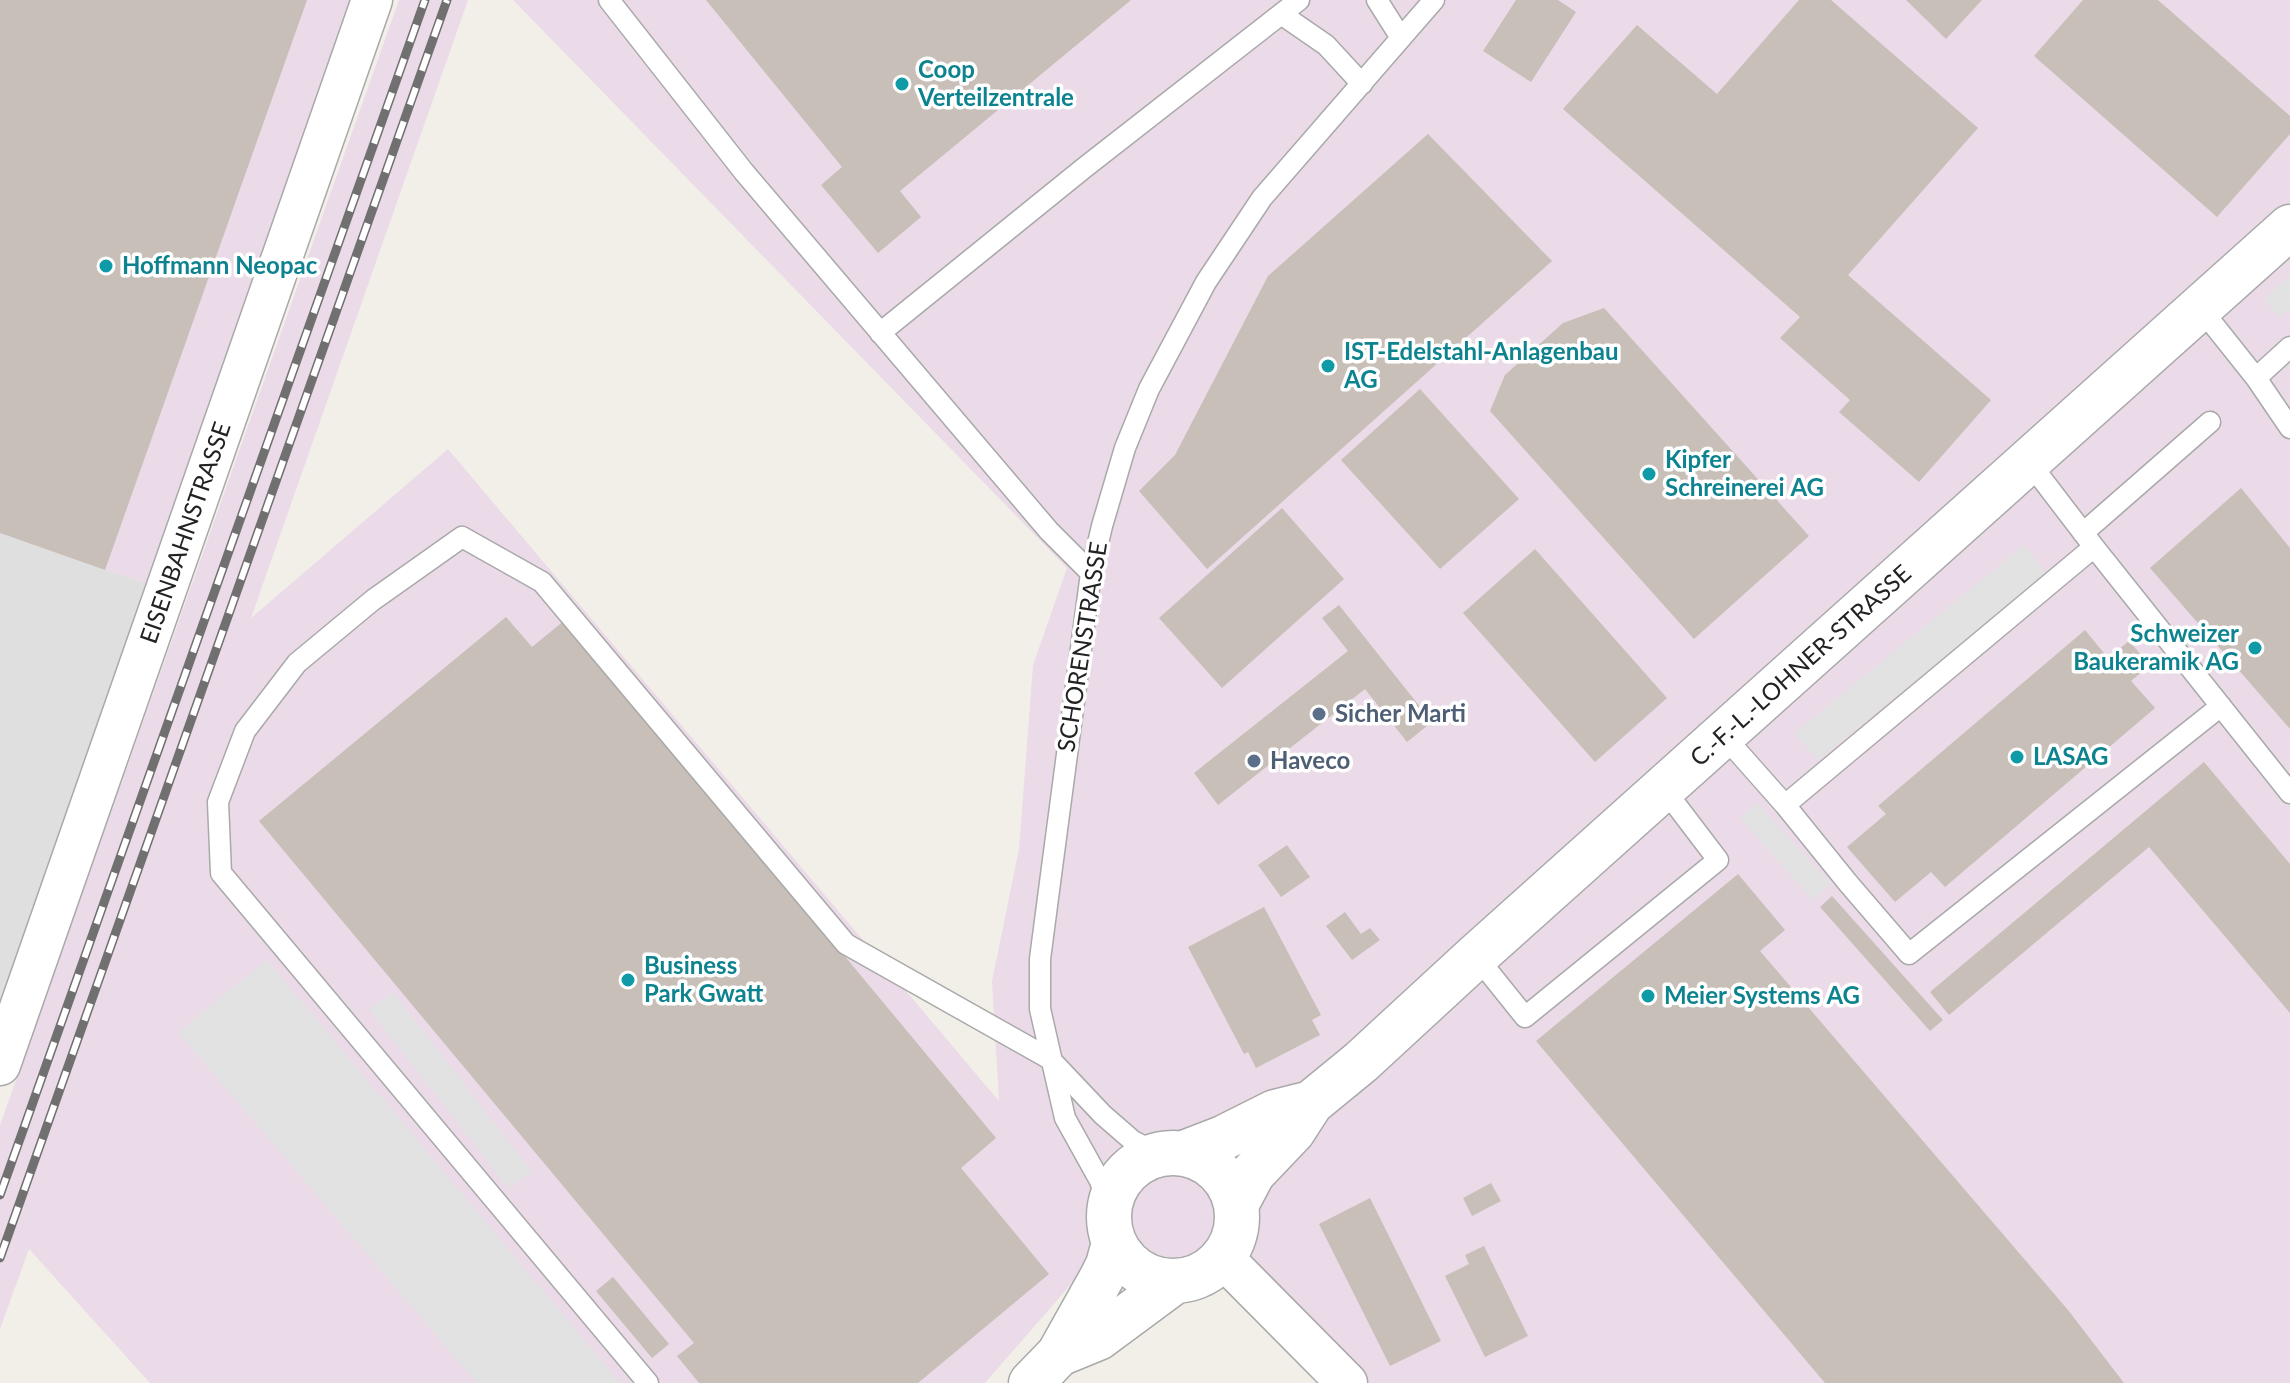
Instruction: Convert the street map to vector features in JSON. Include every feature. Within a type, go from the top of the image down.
[{"type":"street","name":"EISENBAHNSTRASSE","points":[[0,1065],[372,0]]},
{"type":"street","name":"C.-F.-L.-LOHNER-STRASSE","points":[[1236,1205],[1253,1173],[1293,1131],[1311,1103],[1361,1062],[2290,227]]},
{"type":"street","name":"C.-F.-L.-LOHNER-STRASSE","points":[[1172,1153],[1223,1138],[1275,1112],[1311,1103]]},
{"type":"street","points":[[1045,1369],[1108,1265],[1111,1225],[1115,1189],[1126,1173],[1141,1161],[1172,1153],[1212,1166],[1232,1190],[1236,1205],[1236,1231],[1224,1255],[1211,1269],[1175,1281],[1145,1275],[1132,1267],[1121,1256],[1111,1225]]},
{"type":"street","points":[[1224,1255],[1232,1267],[1347,1383]]},
{"type":"street","points":[[1045,1369],[1098,1338],[1175,1281]]},
{"type":"lane","points":[[609,0],[744,172],[1049,531],[1091,573]]},
{"type":"lane","points":[[880,333],[1299,0]]},
{"type":"lane","points":[[1377,0],[1401,38]]},
{"type":"lane","name":"SCHORENSTRASSE","points":[[1111,1225],[1100,1181],[1065,1118],[1040,1009],[1040,959],[1091,573],[1125,448],[1149,389],[1206,282],[1262,198],[1434,0]]},
{"type":"lane","points":[[1281,14],[1326,45],[1362,84]]},
{"type":"lane","points":[[2201,309],[2256,378],[2290,428]]},
{"type":"lane","points":[[2256,378],[2290,347]]},
{"type":"lane","points":[[1785,805],[2088,540],[2210,422]]},
{"type":"lane","points":[[2029,462],[2290,792]]},
{"type":"lane","points":[[648,1383],[221,873],[218,802],[245,731],[297,663],[373,600],[462,537],[542,582],[846,944],[1050,1059],[1103,1115],[1133,1141],[1172,1153]]},
{"type":"lane","points":[[1723,735],[1909,954],[2221,706]]},
{"type":"lane","points":[[1476,956],[1525,1017],[1718,860],[1664,789]]},
{"type":"shaded area","name":"Hoffmann Neopac","points":[[0,0],[372,0],[167,589],[0,533]]},
{"type":"shaded area","points":[[399,0],[468,0],[251,618],[448,449],[999,1101],[992,981],[1019,849],[1033,665],[1067,568],[513,0],[2290,0],[2290,1383],[1347,1383],[1224,1255],[1079,1275],[985,1383],[150,1383],[29,1249],[0,1329],[0,1125]]},
{"type":"shaded area","points":[[2290,276],[2290,309],[2280,318],[2264,299]]},
{"type":"shaded area","points":[[0,533],[167,589],[0,1065]]},
{"type":"shaded area","points":[[2024,545],[2046,573],[1818,760],[1795,733]]},
{"type":"shaded area","points":[[1757,803],[1831,884],[1813,900],[1740,818]]},
{"type":"shaded area","points":[[267,960],[620,1383],[477,1383],[178,1032]]},
{"type":"shaded area","points":[[393,992],[532,1172],[509,1189],[369,1009]]},
{"type":"building","name":"Hoffmann Neopac","points":[[0,0],[307,0],[105,570],[0,533]]},
{"type":"building","name":"Coop Verteilzentrale","points":[[706,0],[1131,0],[900,191],[921,217],[878,253],[821,185],[842,167]]},
{"type":"building","points":[[1516,0],[1558,0],[1576,12],[1531,82],[1483,51]]},
{"type":"building","points":[[1799,0],[1831,0],[1978,128],[1848,275],[1991,400],[1919,482],[1839,412],[1850,400],[1780,338],[1800,317],[1563,109],[1637,25],[1717,94]]},
{"type":"building","points":[[1906,0],[1982,0],[1946,39]]},
{"type":"building","points":[[2083,0],[2158,0],[2290,116],[2290,134],[2217,217],[2034,56]]},
{"type":"building","name":"IST-Edelstahl-Anlagenbau AG","points":[[1428,134],[1552,261],[1207,569],[1139,491],[1175,455],[1268,276]]},
{"type":"building","name":"Kipfer Schreinerei AG","points":[[1604,308],[1809,536],[1694,639],[1490,411],[1505,375],[1563,323]]},
{"type":"building","points":[[1420,389],[1519,499],[1440,569],[1341,460]]},
{"type":"building","name":"Schweizer Baukeramik AG","points":[[2241,488],[2290,548],[2290,729],[2150,568]]},
{"type":"building","points":[[1282,508],[1344,579],[1222,688],[1159,618]]},
{"type":"building","points":[[1535,549],[1667,698],[1595,762],[1463,613]]},
{"type":"building","points":[[1339,605],[1432,722],[1407,742],[1365,689],[1218,805],[1194,773],[1348,651],[1322,618]]},
{"type":"building","name":"Business Park Gwatt","points":[[506,617],[532,647],[565,620],[996,1138],[961,1168],[1049,1274],[918,1383],[699,1383],[677,1356],[694,1343],[259,821]]},
{"type":"building","name":"LASAG","points":[[2085,630],[2108,658],[2129,641],[2150,665],[2131,681],[2155,708],[1945,887],[1931,872],[1895,902],[1847,847],[1886,814],[1878,806]]},
{"type":"building","points":[[2204,762],[2290,864],[2290,1013],[2149,847],[1949,1015],[1930,992]]},
{"type":"building","points":[[1287,845],[1310,877],[1281,897],[1258,865]]},
{"type":"building","points":[[1738,874],[1785,930],[1760,951],[2068,1310],[2124,1383],[1825,1383],[1536,1041]]},
{"type":"building","points":[[1832,896],[1943,1020],[1930,1031],[1820,907]]},
{"type":"building","points":[[1264,907],[1321,1015],[1312,1020],[1320,1035],[1256,1068],[1248,1052],[1244,1054],[1188,947]]},
{"type":"building","points":[[1345,912],[1361,934],[1370,928],[1380,940],[1352,960],[1326,926]]},
{"type":"building","points":[[1491,1183],[1501,1201],[1472,1216],[1463,1198]]},
{"type":"building","points":[[1370,1198],[1441,1341],[1390,1366],[1319,1224]]},
{"type":"building","points":[[1484,1246],[1528,1336],[1485,1357],[1445,1276],[1469,1264],[1465,1255]]},
{"type":"building","points":[[613,1277],[669,1344],[652,1358],[596,1291]]},
{"type":"railway","points":[[0,1195],[425,0]]},
{"type":"railway","points":[[0,1258],[447,0]]},
{"type":"place","name":"Coop Verteilzentrale","points":[[902,84]]},
{"type":"place","name":"Hoffmann Neopac","points":[[106,266]]},
{"type":"place","name":"IST-Edelstahl-Anlagenbau AG","points":[[1328,366]]},
{"type":"place","name":"Kipfer Schreinerei AG","points":[[1649,474]]},
{"type":"place","name":"Schweizer Baukeramik AG","points":[[2255,648]]},
{"type":"place","name":"Sicher Marti","points":[[1319,714]]},
{"type":"place","name":"LASAG","points":[[2017,757]]},
{"type":"place","name":"Haveco","points":[[1254,761]]},
{"type":"place","name":"Business Park Gwatt","points":[[628,980]]},
{"type":"place","name":"Meier Systems AG","points":[[1648,996]]}]
